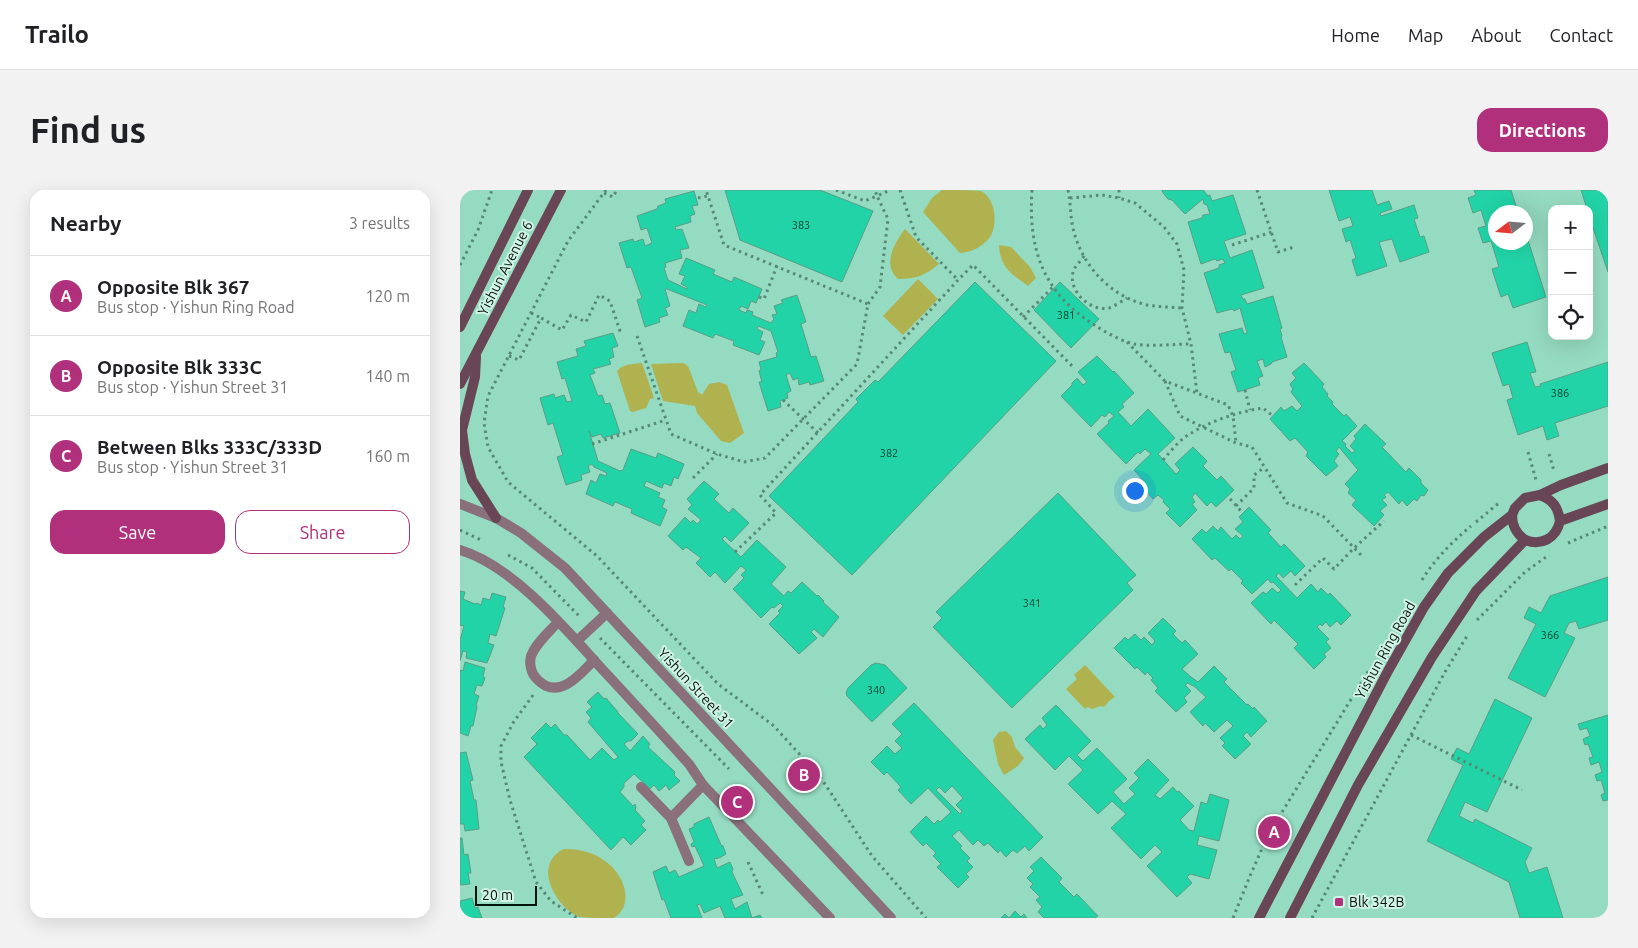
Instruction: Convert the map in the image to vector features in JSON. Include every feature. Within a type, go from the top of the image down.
[{"type":"main road","name":"Yishun Avenue 6","points":[[460,327],[528,190]]},
{"type":"main road","name":"Yishun Avenue 6","points":[[460,384],[561,190]]},
{"type":"main road","points":[[476,354],[475,377],[462,430],[465,454],[472,480],[496,518]]},
{"type":"main road","name":"Yishun Ring Road","points":[[1259,918],[1384,679],[1424,607],[1448,573],[1484,536],[1512,515],[1515,508],[1525,498],[1540,495],[1560,485],[1608,468]]},
{"type":"main road","points":[[1512,515],[1515,530],[1518,536],[1524,540],[1532,543],[1541,543],[1548,539],[1554,534],[1560,521],[1554,504],[1548,498],[1540,495]]},
{"type":"main road","points":[[1560,521],[1608,504]]},
{"type":"main road","points":[[1290,918],[1358,784],[1432,656],[1476,591],[1524,540]]},
{"type":"street","name":"Yishun Street 31","points":[[460,504],[496,518],[521,532],[565,568],[891,918]]},
{"type":"street","points":[[460,550],[490,563],[534,597],[690,764],[703,785],[828,917]]},
{"type":"street","points":[[577,642],[607,613]]},
{"type":"street","points":[[558,622],[531,657],[530,662],[533,675],[542,684],[554,688],[567,684],[579,676],[594,660]]},
{"type":"street","points":[[672,818],[703,785]]},
{"type":"street","points":[[641,788],[672,818],[690,861]]},
{"type":"path","points":[[460,265],[478,230],[492,190]]},
{"type":"path","points":[[617,190],[613,197],[605,192],[568,241],[488,396],[484,423],[488,447],[508,482],[596,556],[718,684],[774,726],[820,778],[872,856],[926,918]]},
{"type":"path","points":[[706,190],[724,245],[868,304]]},
{"type":"path","points":[[836,190],[865,200],[890,190]]},
{"type":"path","points":[[637,336],[671,434],[717,454],[744,462],[765,458],[857,364],[868,304],[880,287],[888,219],[875,190]]},
{"type":"path","points":[[900,190],[916,237],[958,280]]},
{"type":"path","points":[[1032,190],[1031,209],[1034,240],[1039,260],[1048,280],[1068,305],[1080,316],[1126,342],[1135,344],[1191,344]]},
{"type":"path","points":[[1068,190],[1074,232],[1079,248],[1102,281],[1128,298],[1148,305],[1182,308]]},
{"type":"path","points":[[1119,190],[1119,198]]},
{"type":"path","points":[[1257,190],[1278,252],[1294,247]]},
{"type":"path","points":[[1070,198],[1102,194],[1135,203],[1164,227],[1177,244],[1184,270],[1182,308],[1191,344],[1197,393]]},
{"type":"path","points":[[698,198],[708,196]]},
{"type":"path","points":[[1232,245],[1272,232]]},
{"type":"path","points":[[1084,256],[1073,271],[1072,282],[1082,300],[1096,308],[1110,308],[1128,298]]},
{"type":"path","points":[[735,552],[776,513],[760,495],[973,265],[1074,368]]},
{"type":"path","points":[[759,297],[764,299],[777,266]]},
{"type":"path","points":[[1024,317],[1053,287]]},
{"type":"path","points":[[531,313],[562,330],[571,315],[586,322],[599,295],[610,301],[620,334]]},
{"type":"path","points":[[509,356],[519,360],[541,318]]},
{"type":"path","points":[[1126,342],[1165,381],[1180,416],[1236,443],[1252,447],[1287,503],[1323,516],[1361,555]]},
{"type":"path","points":[[1165,381],[1228,405],[1233,416],[1236,443]]},
{"type":"path","points":[[1245,390],[1250,410]]},
{"type":"path","points":[[783,400],[818,433]]},
{"type":"path","points":[[1164,460],[1184,438],[1203,427],[1250,410],[1263,408],[1273,416]]},
{"type":"path","points":[[592,444],[666,420]]},
{"type":"path","points":[[1528,452],[1536,480]]},
{"type":"path","points":[[693,478],[717,454]]},
{"type":"path","points":[[1549,454],[1554,472]]},
{"type":"path","points":[[1236,506],[1254,488],[1254,476],[1265,467]]},
{"type":"path","points":[[1230,499],[1241,511]]},
{"type":"path","points":[[1295,585],[1323,558],[1334,569],[1384,521]]},
{"type":"path","points":[[1562,546],[1608,526]]},
{"type":"path","points":[[460,530],[489,544]]},
{"type":"path","points":[[506,554],[532,568],[730,771]]},
{"type":"path","points":[[1472,628],[1477,620],[1524,572],[1547,556]]},
{"type":"path","points":[[1312,918],[1445,672],[1468,635]]},
{"type":"path","points":[[542,684],[513,723],[501,746],[501,762],[510,800],[536,882],[551,901],[577,918]]},
{"type":"path","points":[[1411,735],[1522,790]]},
{"type":"path","points":[[1233,918],[1268,835],[1296,789]]},
{"type":"path","points":[[748,862],[764,897]]},
{"type":"shaded area","points":[[942,190],[981,191],[986,195],[993,206],[995,219],[993,232],[987,241],[972,250],[960,253],[923,212],[932,198]]},
{"type":"shaded area","points":[[905,229],[939,264],[920,276],[898,279],[893,273],[890,261],[894,247]]},
{"type":"shaded area","points":[[999,245],[1011,247],[1030,267],[1036,278],[1028,286],[1012,274],[1004,265]]},
{"type":"shaded area","points":[[918,279],[938,299],[903,335],[883,316]]},
{"type":"shaded area","points":[[642,363],[654,398],[650,399],[646,408],[633,412],[630,411],[617,371],[631,364]]},
{"type":"shaded area","points":[[683,363],[688,366],[698,392],[702,395],[709,384],[719,382],[727,385],[744,433],[730,443],[721,441],[697,413],[695,406],[663,401],[651,364]]},
{"type":"shaded area","points":[[1085,665],[1115,697],[1104,707],[1092,709],[1087,707],[1085,709],[1066,689],[1077,679],[1074,675]]},
{"type":"shaded area","points":[[1006,731],[1012,737],[1015,747],[1024,758],[1018,766],[1004,775],[998,764],[993,740],[999,732]]},
{"type":"shaded area","points":[[564,849],[581,850],[596,855],[617,873],[625,889],[626,897],[621,912],[614,918],[579,917],[570,912],[555,895],[548,874],[549,864],[554,856]]},
{"type":"building","points":[[725,190],[820,190],[873,211],[842,282],[740,240]]},
{"type":"building","points":[[1162,190],[1203,190],[1208,196],[1210,195],[1212,201],[1233,195],[1246,234],[1224,241],[1230,258],[1252,250],[1264,288],[1241,295],[1247,304],[1273,296],[1282,328],[1280,329],[1281,337],[1287,357],[1272,362],[1265,367],[1263,359],[1257,361],[1263,376],[1258,378],[1260,385],[1238,392],[1231,372],[1236,370],[1230,352],[1225,353],[1219,334],[1242,328],[1244,334],[1247,333],[1240,308],[1234,311],[1232,309],[1217,313],[1204,273],[1219,268],[1219,265],[1225,263],[1223,259],[1217,261],[1215,259],[1201,264],[1188,222],[1210,214],[1207,205],[1204,204],[1203,199],[1185,214],[1172,200],[1168,199]]},
{"type":"building","points":[[1329,190],[1372,190],[1377,205],[1389,201],[1392,209],[1380,213],[1381,216],[1414,205],[1418,218],[1414,219],[1420,237],[1424,236],[1429,252],[1400,262],[1392,239],[1379,242],[1387,266],[1357,276],[1352,260],[1356,258],[1350,240],[1346,242],[1342,229],[1353,226],[1350,217],[1339,221]]},
{"type":"building","points":[[1474,190],[1511,190],[1516,205],[1488,205],[1488,242],[1483,243],[1478,228],[1486,226],[1481,210],[1473,213],[1468,198],[1476,195]]},
{"type":"building","points":[[1581,190],[1608,190],[1608,272],[1593,228],[1593,205],[1586,205]]},
{"type":"building","points":[[694,191],[698,205],[692,206],[695,214],[690,216],[691,222],[675,227],[676,230],[682,229],[689,248],[680,250],[682,258],[665,263],[666,267],[664,268],[668,280],[687,289],[687,287],[681,284],[685,276],[679,274],[686,258],[715,270],[713,274],[732,282],[734,277],[762,289],[756,303],[751,301],[748,309],[741,306],[739,310],[746,313],[747,310],[753,312],[752,315],[771,323],[774,319],[772,315],[777,314],[774,306],[783,303],[781,300],[797,295],[806,322],[801,324],[811,357],[816,356],[824,381],[810,385],[809,382],[799,385],[798,378],[793,380],[790,373],[786,375],[791,391],[787,393],[788,398],[780,401],[781,407],[768,411],[759,382],[762,382],[759,362],[777,357],[776,353],[778,352],[771,331],[758,326],[757,329],[763,332],[760,340],[765,342],[759,355],[733,345],[734,341],[715,334],[713,338],[683,326],[689,310],[696,313],[699,304],[706,307],[707,305],[667,289],[665,289],[670,306],[665,308],[668,315],[659,318],[660,322],[645,327],[637,300],[642,298],[631,267],[627,268],[619,243],[633,239],[634,242],[643,239],[645,246],[652,243],[647,228],[641,230],[637,216],[657,209],[658,206],[666,203],[665,199]]},
{"type":"building","points":[[1494,250],[1531,250],[1546,297],[1513,308],[1508,294],[1501,297],[1492,269],[1499,267]]},
{"type":"building","points":[[975,282],[1056,361],[852,575],[769,496],[858,402],[856,399],[875,380],[878,382]]},
{"type":"building","points":[[1060,282],[1099,319],[1071,348],[1034,310]]},
{"type":"building","points":[[613,333],[618,346],[612,348],[614,357],[609,359],[611,364],[593,369],[595,373],[590,375],[598,396],[602,395],[605,404],[610,403],[620,433],[603,438],[601,434],[592,437],[589,431],[598,461],[620,471],[623,470],[631,449],[656,458],[658,453],[684,464],[678,479],[674,477],[671,486],[664,483],[662,488],[646,481],[644,486],[660,493],[658,497],[665,500],[662,507],[667,510],[660,526],[631,513],[632,509],[615,502],[613,506],[586,494],[591,480],[596,483],[600,474],[606,476],[607,473],[594,467],[592,464],[588,466],[590,472],[581,475],[582,480],[566,485],[557,457],[563,455],[553,423],[548,425],[540,398],[554,394],[555,398],[564,395],[567,402],[572,401],[565,378],[562,379],[557,362],[578,356],[576,349],[586,346],[584,341]]},
{"type":"building","points":[[1527,342],[1536,372],[1530,373],[1535,387],[1608,362],[1608,406],[1555,423],[1559,436],[1547,440],[1543,426],[1518,435],[1507,400],[1513,398],[1509,384],[1503,386],[1492,353]]},
{"type":"building","points":[[1097,356],[1134,393],[1122,404],[1124,407],[1118,412],[1131,426],[1148,409],[1175,438],[1158,454],[1176,474],[1180,470],[1175,464],[1193,447],[1207,461],[1203,466],[1217,480],[1221,476],[1234,490],[1216,507],[1211,502],[1207,506],[1195,493],[1192,497],[1195,502],[1192,504],[1197,510],[1180,527],[1166,513],[1170,509],[1163,502],[1164,500],[1158,495],[1153,499],[1140,485],[1144,481],[1134,470],[1151,454],[1145,449],[1140,454],[1138,452],[1126,464],[1097,434],[1114,416],[1109,412],[1105,417],[1102,415],[1091,427],[1061,396],[1077,378],[1083,385],[1087,382],[1078,372]]},
{"type":"building","points":[[1304,363],[1324,384],[1322,387],[1333,402],[1332,404],[1344,416],[1346,414],[1357,426],[1342,441],[1346,444],[1345,446],[1352,453],[1355,451],[1350,446],[1356,439],[1354,436],[1365,424],[1386,444],[1382,447],[1406,472],[1409,468],[1421,480],[1421,483],[1428,490],[1424,496],[1421,495],[1417,501],[1414,499],[1407,506],[1402,500],[1399,504],[1388,492],[1382,500],[1387,505],[1380,511],[1384,515],[1374,526],[1352,505],[1356,500],[1348,493],[1350,489],[1345,484],[1358,470],[1339,447],[1336,451],[1339,454],[1334,461],[1338,466],[1326,476],[1306,456],[1308,452],[1295,438],[1290,441],[1270,419],[1281,407],[1284,411],[1292,406],[1297,411],[1302,406],[1291,392],[1293,389],[1290,384],[1296,378],[1292,373]]},
{"type":"building","points":[[704,481],[719,494],[714,499],[729,513],[733,508],[749,523],[731,542],[725,536],[722,539],[741,557],[757,540],[786,567],[771,584],[784,596],[788,591],[791,593],[802,582],[818,595],[839,617],[823,637],[814,629],[811,632],[817,638],[799,654],[769,624],[780,613],[778,611],[783,606],[780,603],[774,608],[772,607],[761,618],[733,589],[744,578],[741,575],[746,570],[741,566],[725,583],[715,572],[710,577],[696,563],[701,558],[686,547],[683,550],[668,536],[685,517],[691,523],[693,520],[697,524],[701,520],[688,509],[692,505],[687,499]]},
{"type":"building","points":[[1058,493],[1136,575],[1127,583],[1133,590],[1012,708],[933,627],[942,618],[936,612]]},
{"type":"building","points":[[1249,507],[1271,530],[1268,533],[1281,547],[1284,544],[1305,566],[1295,576],[1291,571],[1283,578],[1279,573],[1276,576],[1297,598],[1311,584],[1318,592],[1321,588],[1328,595],[1330,593],[1351,615],[1341,625],[1337,621],[1330,627],[1326,622],[1322,626],[1320,624],[1317,627],[1329,639],[1326,642],[1331,648],[1324,654],[1326,657],[1314,669],[1294,648],[1298,644],[1274,620],[1271,624],[1251,603],[1263,592],[1266,594],[1272,588],[1278,593],[1281,590],[1268,579],[1252,594],[1231,569],[1229,571],[1215,558],[1212,560],[1192,539],[1202,529],[1206,533],[1213,526],[1218,531],[1221,527],[1232,539],[1236,535],[1240,539],[1243,536],[1235,529],[1243,522],[1239,517]]},
{"type":"building","points":[[1608,577],[1608,620],[1579,629],[1576,621],[1569,623],[1564,633],[1575,638],[1545,697],[1508,678],[1536,624],[1524,618],[1529,607],[1541,613],[1550,596]]},
{"type":"building","points":[[460,591],[465,592],[463,599],[481,605],[483,598],[490,600],[492,593],[506,597],[503,607],[505,608],[496,636],[490,634],[488,643],[494,645],[487,663],[466,658],[467,652],[463,651],[460,661],[460,640],[464,626],[460,625]]},
{"type":"building","points":[[1163,618],[1176,631],[1173,634],[1182,643],[1185,640],[1198,654],[1182,669],[1198,682],[1214,666],[1227,679],[1224,682],[1247,705],[1253,709],[1254,707],[1267,721],[1251,737],[1247,732],[1243,736],[1251,744],[1235,759],[1222,746],[1225,743],[1220,738],[1233,726],[1227,720],[1214,732],[1205,723],[1203,726],[1190,712],[1206,697],[1188,683],[1185,685],[1191,691],[1184,698],[1187,702],[1176,712],[1155,691],[1158,688],[1151,680],[1153,678],[1147,672],[1145,675],[1137,667],[1135,669],[1114,648],[1125,637],[1128,640],[1135,634],[1141,640],[1144,637],[1152,645],[1155,641],[1148,633]]},
{"type":"building","points":[[465,662],[485,668],[483,676],[485,678],[482,686],[477,685],[474,694],[479,696],[473,726],[471,726],[468,736],[460,733],[460,670],[463,671]]},
{"type":"building","points":[[876,663],[885,665],[907,688],[872,722],[846,693],[848,688],[871,665]]},
{"type":"building","points":[[598,692],[604,699],[606,698],[638,734],[631,741],[624,744],[630,751],[643,736],[650,744],[648,747],[675,772],[674,775],[680,781],[669,790],[666,785],[659,791],[654,785],[650,789],[634,774],[624,783],[624,787],[620,792],[633,806],[635,804],[635,810],[645,821],[641,825],[646,830],[631,845],[623,837],[611,850],[524,757],[537,744],[531,738],[546,723],[551,728],[555,724],[590,760],[602,748],[614,760],[618,757],[588,722],[591,718],[586,712],[592,707],[587,702]]},
{"type":"building","points":[[1495,699],[1532,718],[1487,812],[1465,802],[1459,816],[1473,823],[1475,819],[1532,848],[1525,862],[1529,873],[1547,867],[1563,918],[1520,918],[1509,882],[1427,841],[1463,765],[1451,759],[1457,748],[1469,754]]},
{"type":"building","points":[[914,703],[1043,837],[1029,851],[1025,846],[1017,853],[1013,850],[1006,857],[1000,850],[998,853],[988,843],[984,846],[978,840],[973,845],[959,830],[952,836],[962,846],[960,848],[970,858],[967,861],[973,867],[966,874],[969,877],[958,888],[937,867],[941,864],[933,856],[936,853],[926,843],[923,846],[910,832],[926,816],[934,824],[938,820],[940,822],[951,812],[928,788],[911,804],[898,790],[901,787],[887,772],[884,775],[871,762],[887,746],[895,754],[902,748],[895,741],[902,734],[892,724]],"holes":[[[952,786],[963,798],[956,805],[962,811],[960,814],[936,790],[939,787],[945,793]]]},
{"type":"building","points":[[1056,705],[1091,741],[1077,755],[1083,761],[1097,748],[1127,779],[1113,792],[1124,804],[1135,794],[1129,788],[1139,778],[1134,773],[1148,759],[1169,780],[1155,795],[1160,799],[1173,787],[1194,806],[1180,820],[1189,830],[1194,831],[1201,802],[1207,804],[1210,794],[1229,800],[1219,841],[1199,836],[1197,845],[1217,850],[1209,879],[1190,874],[1187,877],[1192,883],[1177,897],[1147,866],[1162,852],[1155,845],[1141,859],[1111,828],[1126,814],[1112,801],[1098,814],[1068,784],[1083,770],[1069,756],[1055,770],[1025,739],[1040,725],[1043,729],[1047,725],[1042,718]]},
{"type":"building","points":[[1608,715],[1608,800],[1603,801],[1601,795],[1605,793],[1601,780],[1597,781],[1595,775],[1602,772],[1599,762],[1591,765],[1589,758],[1593,757],[1588,744],[1585,745],[1583,739],[1590,736],[1587,728],[1580,730],[1578,724]]},
{"type":"building","points":[[466,752],[473,780],[470,781],[474,800],[476,800],[479,829],[465,831],[464,824],[460,824],[460,753]]},
{"type":"building","points":[[709,817],[726,854],[714,859],[717,868],[730,862],[733,869],[732,872],[743,895],[731,899],[735,909],[747,902],[752,918],[725,918],[720,906],[704,913],[700,904],[697,905],[702,918],[671,918],[664,899],[662,900],[653,872],[666,866],[669,873],[675,870],[679,877],[704,866],[695,846],[692,847],[691,844],[694,842],[689,829],[694,827],[694,824]]},
{"type":"building","points":[[460,838],[462,838],[464,855],[468,854],[471,873],[468,873],[470,884],[460,885]]},
{"type":"building","points":[[1041,857],[1062,878],[1059,882],[1074,897],[1077,894],[1098,916],[1095,918],[1044,918],[1038,912],[1042,907],[1036,900],[1040,897],[1030,887],[1033,884],[1027,878],[1034,871],[1030,867]]},
{"type":"building","points":[[472,898],[475,908],[478,907],[482,918],[460,918],[460,901]]},
{"type":"building","points":[[1015,911],[1021,917],[1024,914],[1027,918],[1009,918]]},
{"type":"building","points":[[1005,914],[1009,918],[1001,918]]},
{"type":"place","name":"Opposite Blk 333C","points":[[804,775]]},
{"type":"place","name":"Between Blks 333C/333D","points":[[737,802]]},
{"type":"place","name":"Opposite Blk 367","points":[[1274,832]]},
{"type":"place","name":"Blk 342B","points":[[1339,902]]}]
